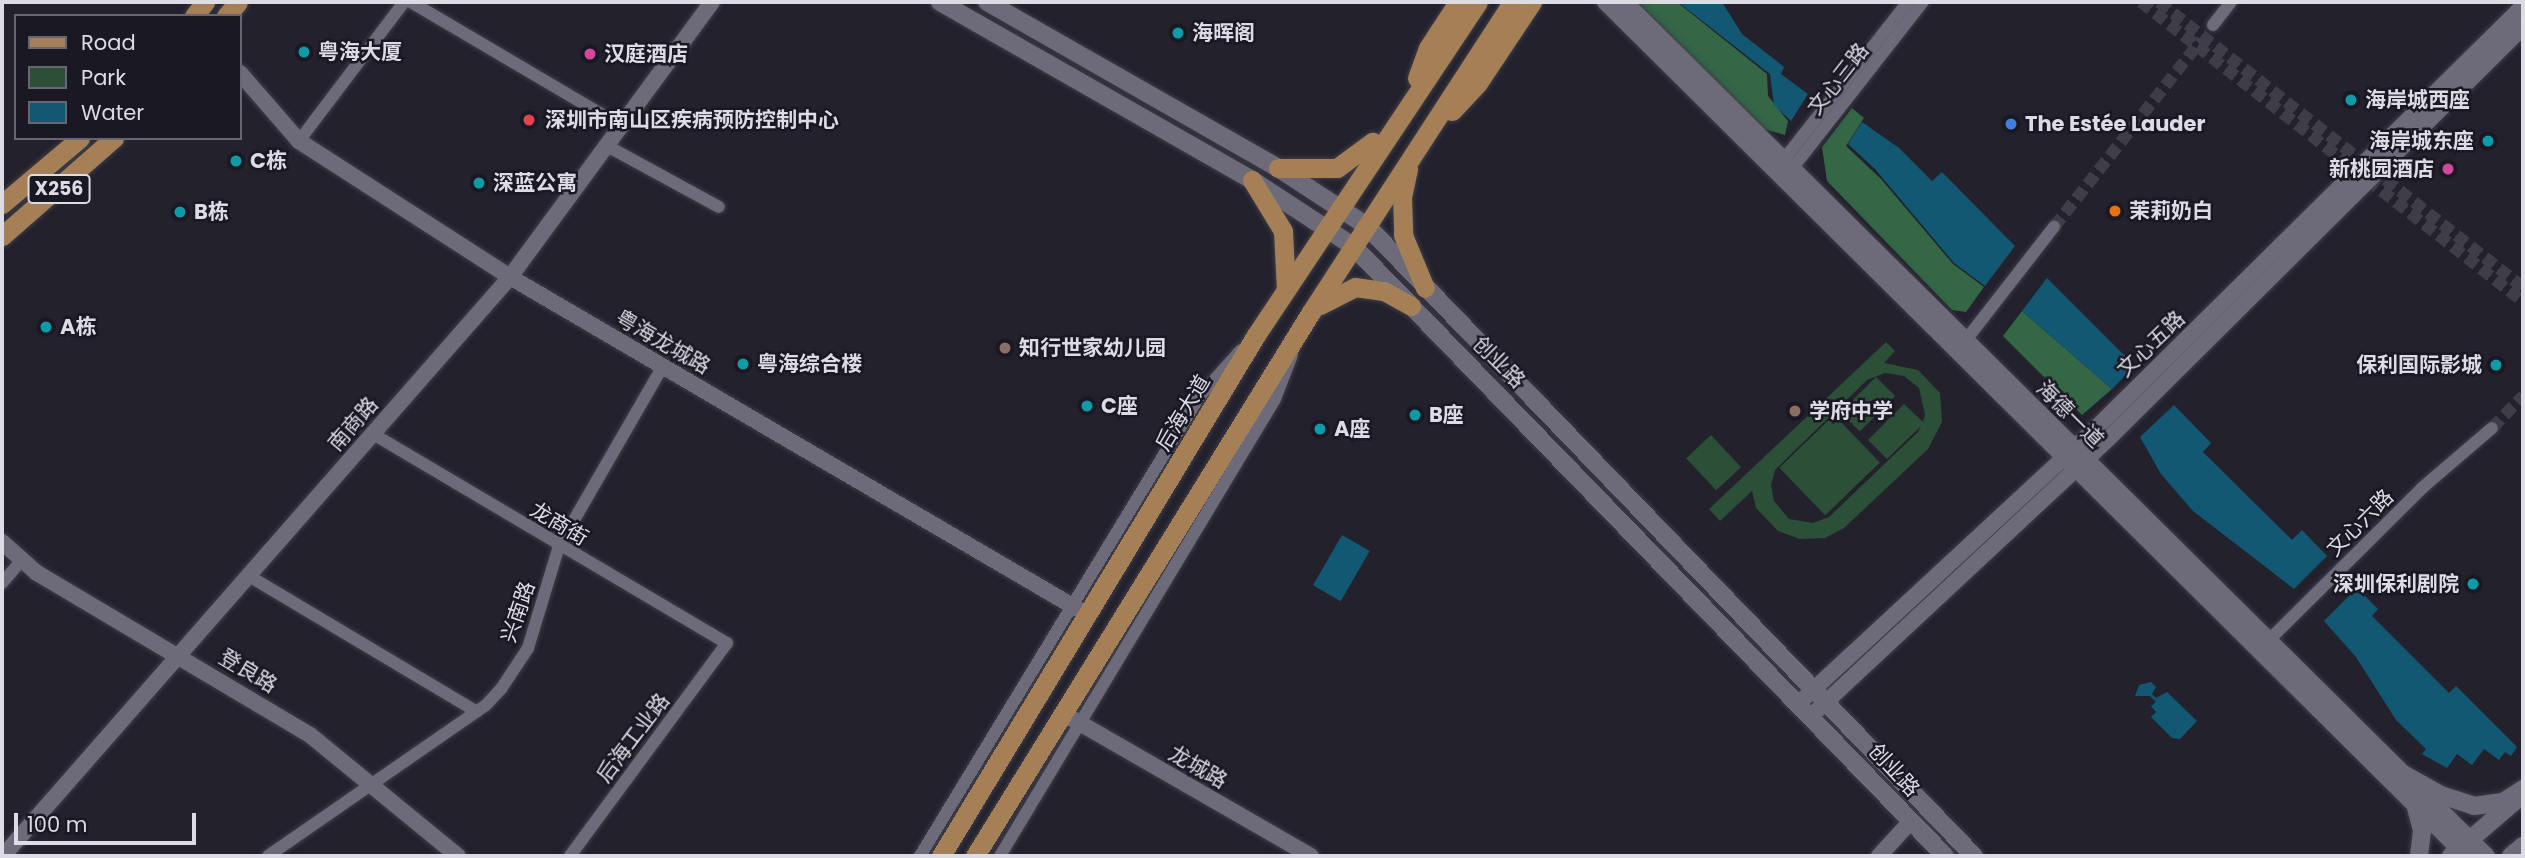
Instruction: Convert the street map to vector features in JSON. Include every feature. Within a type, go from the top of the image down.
[{"type":"main road","name":"创业路","points":[[940,2],[1252,180],[1353,246],[1811,703],[1974,856]]},
{"type":"main road","name":"创业路","points":[[987,2],[1278,168],[1340,205],[1367,226],[1811,703],[1910,822],[1945,856]]},
{"type":"main road","points":[[1278,168],[1346,164],[1407,106],[1428,48],[1458,2]]},
{"type":"main road","name":"后海大道","points":[[941,856],[1081,611],[1340,205],[1478,2]]},
{"type":"main road","points":[[975,856],[1071,719],[1311,312],[1512,2]]},
{"type":"main road","points":[[1426,135],[1478,83],[1532,2]]},
{"type":"main road","name":"X256","points":[[2,204],[78,140]]},
{"type":"main road","name":"X256","points":[[2,236],[112,140]]},
{"type":"main road","points":[[1411,157],[1402,197],[1402,228],[1408,256],[1425,288]]},
{"type":"main road","points":[[1252,180],[1283,231],[1286,290]]},
{"type":"main road","points":[[1311,312],[1334,294],[1355,287],[1384,291],[1411,306]]},
{"type":"main road","points":[[2403,774],[2441,795],[2474,806],[2503,802],[2523,791]]},
{"type":"main road","points":[[2462,850],[2523,791]]},
{"type":"main road","points":[[2414,804],[2421,831],[2419,856]]},
{"type":"main road","points":[[2511,856],[2523,846]]},
{"type":"street","points":[[299,141],[404,2]]},
{"type":"street","points":[[411,2],[623,127]]},
{"type":"street","name":"南商路","points":[[3,856],[510,277],[623,127],[712,2]]},
{"type":"street","name":"海德一道","points":[[1605,2],[1783,170],[2076,458],[2264,646],[2414,804],[2462,850],[2487,856]]},
{"type":"street","name":"海德一道","points":[[1625,2],[1783,170]]},
{"type":"street","name":"文心三路","points":[[1783,170],[1908,2]]},
{"type":"street","name":"文心三路","points":[[1783,170],[1923,2]]},
{"type":"street","points":[[2213,25],[2231,2]]},
{"type":"street","name":"文心五路","points":[[2076,458],[2523,6]]},
{"type":"street","name":"文心五路","points":[[1811,703],[2076,458],[2523,27]]},
{"type":"street","name":"粤海龙城路","points":[[242,75],[299,141],[510,277],[1081,611]]},
{"type":"street","points":[[609,146],[719,207]]},
{"type":"street","points":[[1961,345],[2054,227]]},
{"type":"street","name":"兴南路","points":[[268,856],[477,712],[501,689],[528,648],[559,547],[663,366]]},
{"type":"street","name":"文心六路","points":[[2264,646],[2422,488],[2492,428]]},
{"type":"street","name":"龙商街","points":[[373,434],[559,547],[727,643]]},
{"type":"street","name":"登良路","points":[[2,542],[21,561],[310,735],[457,856]]},
{"type":"street","points":[[2,583],[21,561]]},
{"type":"street","points":[[249,576],[477,712]]},
{"type":"street","points":[[920,856],[1081,611]]},
{"type":"street","name":"后海工业路","points":[[570,856],[727,643]]},
{"type":"street","name":"海德一道","points":[[2264,646],[2403,774],[2462,850]]},
{"type":"street","points":[[1000,856],[1071,719]]},
{"type":"street","name":"龙城路","points":[[1071,719],[1311,856]]},
{"type":"street","points":[[1879,856],[1910,822]]},
{"type":"green space","points":[[1634,2],[1677,2],[1767,74],[1768,96],[1788,121],[1785,135],[1760,128]]},
{"type":"green space","points":[[1852,108],[1864,118],[1846,146],[1881,179],[1953,264],[1984,287],[1966,312],[1952,310],[1827,181],[1822,147]]},
{"type":"green space","points":[[2022,311],[2112,389],[2082,415],[2003,336]]},
{"type":"green space","points":[[1886,342],[1895,351],[1884,363],[1918,370],[1940,393],[1942,422],[1928,449],[1844,528],[1825,538],[1800,539],[1778,531],[1756,508],[1752,491],[1720,521],[1709,509]],"holes":[[[1885,373],[1904,376],[1919,388],[1925,415],[1923,422],[1904,404],[1868,440],[1887,459],[1921,426],[1918,432],[1829,517],[1813,523],[1789,519],[1774,501],[1771,485],[1775,470],[1867,380]]]},
{"type":"green space","points":[[1876,377],[1895,396],[1860,431],[1841,412]]},
{"type":"green space","points":[[1834,415],[1880,462],[1825,515],[1779,468]]},
{"type":"green space","points":[[1711,435],[1741,467],[1716,490],[1686,458]]},
{"type":"water","points":[[1678,2],[1722,2],[1742,34],[1784,67],[1781,74],[1808,94],[1791,121],[1774,105],[1770,74]]},
{"type":"water","points":[[1862,122],[1899,148],[1932,181],[1942,172],[2015,246],[1985,286],[1954,263],[1875,169],[1848,144]]},
{"type":"water","points":[[2047,278],[2135,366],[2112,389],[2022,311]]},
{"type":"water","points":[[2174,405],[2211,443],[2203,452],[2292,540],[2302,530],[2327,556],[2294,589],[2193,511],[2161,474],[2140,437]]},
{"type":"water","points":[[1342,535],[1370,551],[1341,601],[1313,585]]},
{"type":"water","points":[[2357,588],[2378,609],[2372,616],[2449,693],[2456,686],[2517,747],[2511,756],[2505,752],[2499,760],[2484,749],[2472,765],[2457,754],[2447,768],[2422,754],[2426,749],[2396,720],[2356,657],[2324,621]]},
{"type":"water","points":[[2151,682],[2156,687],[2152,694],[2156,698],[2167,692],[2197,721],[2180,739],[2172,738],[2151,717],[2156,712],[2151,706],[2156,702],[2150,696],[2135,696],[2139,685]]},
{"type":"tunnel","points":[[2141,2],[2523,302]]},
{"type":"tunnel","points":[[2159,2],[2523,287]]},
{"type":"tunnel","points":[[2054,227],[2201,40]]},
{"type":"tunnel","points":[[2492,428],[2523,396]]},
{"type":"place","name":"海晖阁","points":[[1178,33]]},
{"type":"place","name":"粤海大厦","points":[[304,52]]},
{"type":"place","name":"汉庭酒店","points":[[590,54]]},
{"type":"place","name":"海岸城西座","points":[[2351,100]]},
{"type":"place","name":"深圳市南山区疾病预防控制中心","points":[[529,120]]},
{"type":"place","name":"The Estée Lauder","points":[[2011,124]]},
{"type":"place","name":"海岸城东座","points":[[2488,141]]},
{"type":"place","name":"C栋","points":[[236,161]]},
{"type":"place","name":"新桃园酒店","points":[[2448,169]]},
{"type":"place","name":"深蓝公寓","points":[[479,183]]},
{"type":"place","name":"茉莉奶白","points":[[2115,211]]},
{"type":"place","name":"B栋","points":[[180,212]]},
{"type":"place","name":"A栋","points":[[46,327]]},
{"type":"place","name":"知行世家幼儿园","points":[[1005,348]]},
{"type":"place","name":"粤海综合楼","points":[[743,364]]},
{"type":"place","name":"保利国际影城","points":[[2496,365]]},
{"type":"place","name":"C座","points":[[1087,406]]},
{"type":"place","name":"学府中学","points":[[1795,411]]},
{"type":"place","name":"B座","points":[[1415,415]]},
{"type":"place","name":"A座","points":[[1320,429]]},
{"type":"place","name":"深圳保利剧院","points":[[2473,584]]}]
